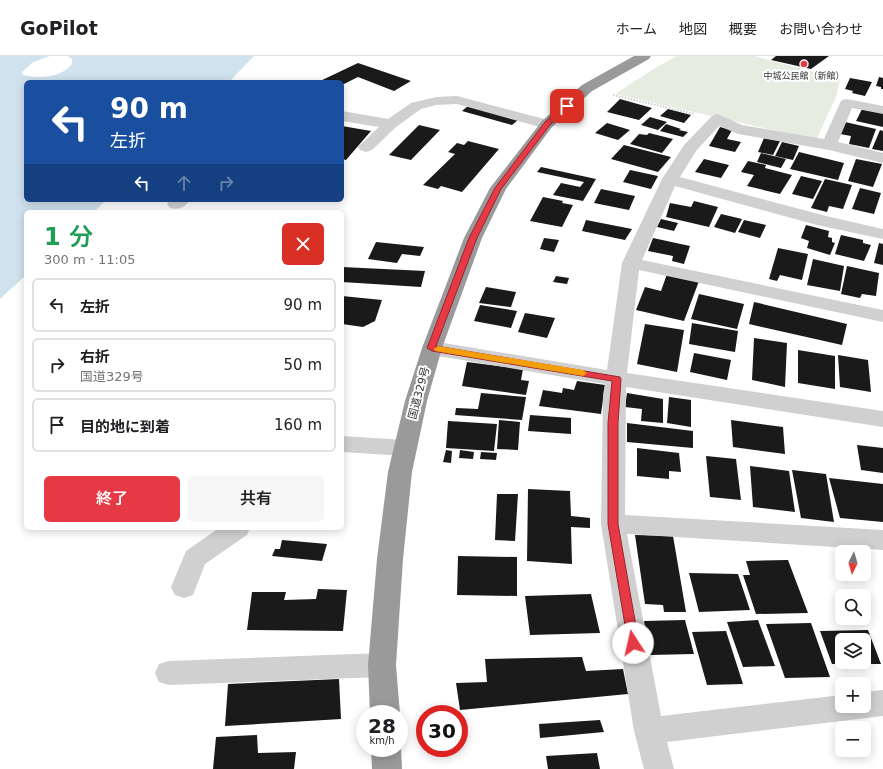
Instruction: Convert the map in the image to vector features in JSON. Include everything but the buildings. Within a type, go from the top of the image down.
[{"type":"highway","name":"国道329号","points":[[384,705],[382,664],[390,559],[400,472],[416,401],[432,348],[473,238],[498,188],[547,124],[587,88],[644,56]]},
{"type":"highway","points":[[386,757],[387,769]]},
{"type":"street","points":[[366,147],[391,124],[416,106],[436,101],[457,100],[547,124]]},
{"type":"street","points":[[829,146],[847,103],[883,110]]},
{"type":"street","points":[[344,116],[391,124]]},
{"type":"street","points":[[659,769],[649,732],[613,524],[613,423],[631,263],[670,179],[690,148],[717,119],[738,129],[883,158]]},
{"type":"street","points":[[670,179],[823,221],[883,234]]},
{"type":"street","points":[[631,263],[883,316]]},
{"type":"street","points":[[432,348],[617,379],[883,420]]},
{"type":"street","points":[[344,444],[405,448]]},
{"type":"street","points":[[613,524],[883,540]]},
{"type":"street","points":[[184,587],[195,558],[235,530]]},
{"type":"street","points":[[169,673],[382,664]]},
{"type":"street","points":[[871,704],[883,703]]},
{"type":"street","points":[[649,732],[835,709]]},
{"type":"path","points":[[587,88],[717,119]]},
{"type":"shaded area","points":[[677,56],[754,56],[840,79],[836,97],[816,140],[615,94]]},
{"type":"water","points":[[0,56],[50,56],[33,62],[22,72],[23,75],[43,77],[56,75],[67,69],[72,64],[72,59],[68,56],[254,56],[231,80],[24,80],[24,202],[104,202],[96,210],[24,210],[24,277],[0,299]]},
{"type":"slow traffic","points":[[438,349],[583,373]]},
{"type":"place","name":"中城公民館（新館）","points":[[804,64]]},
{"type":"route","points":[[567,106],[547,124],[498,188],[473,238],[438,328],[432,348],[617,379],[614,395],[613,423],[613,524],[633,643]]}]
